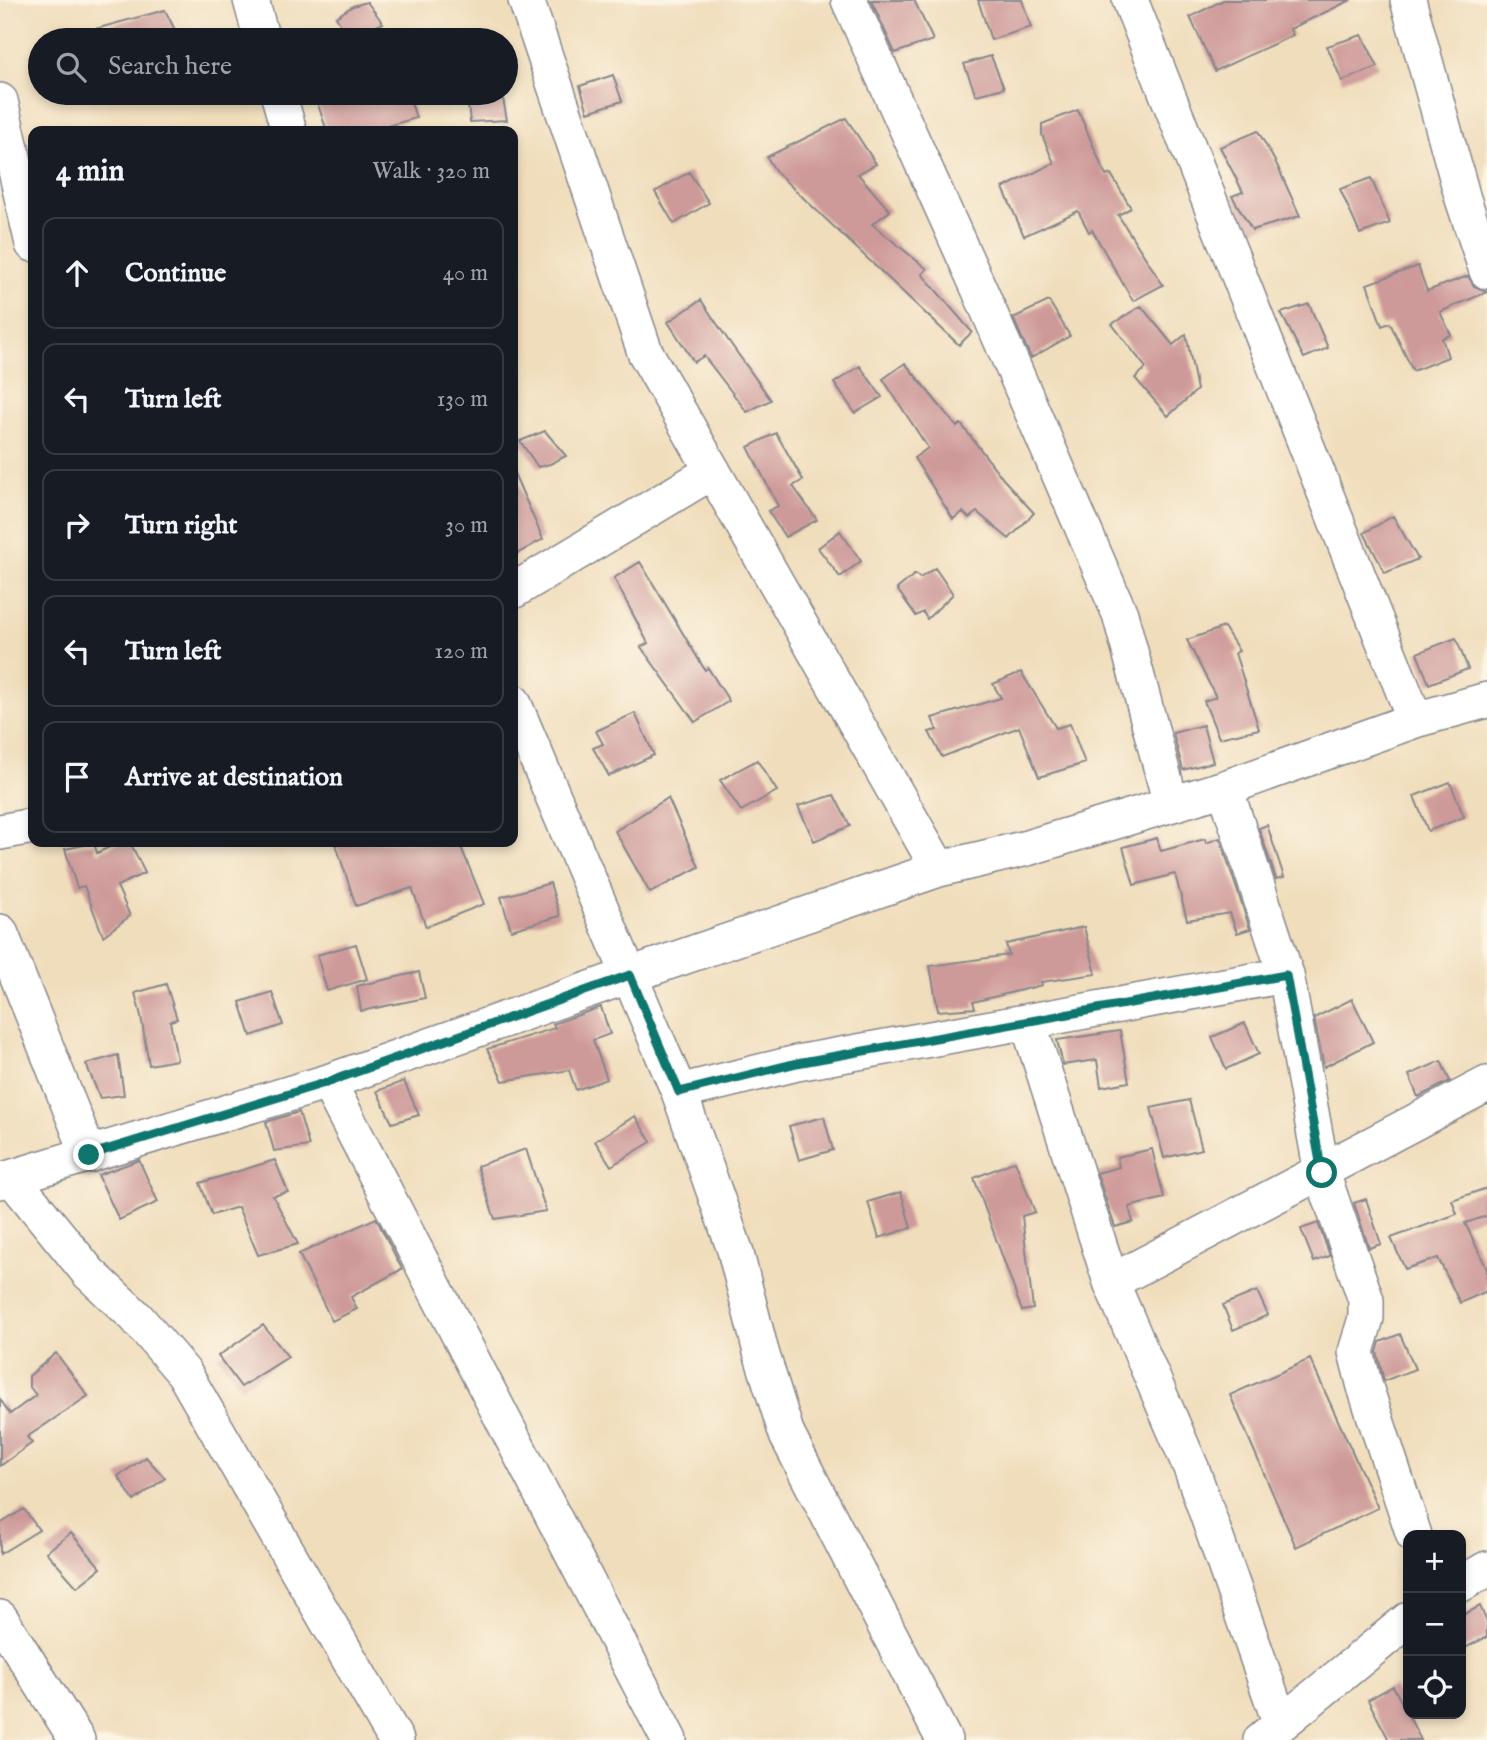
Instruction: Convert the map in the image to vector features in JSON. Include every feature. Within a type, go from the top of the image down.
[{"type":"street","points":[[251,0],[259,28]]},
{"type":"street","points":[[526,0],[645,352],[939,869]]},
{"type":"street","points":[[849,0],[980,291],[1120,614],[1171,804]]},
{"type":"street","points":[[1130,0],[1415,720]]},
{"type":"street","points":[[1408,0],[1463,199],[1487,271]]},
{"type":"street","points":[[0,101],[28,225]]},
{"type":"street","points":[[281,105],[288,126]]},
{"type":"street","points":[[518,588],[713,471]]},
{"type":"street","points":[[383,1735],[184,1373],[136,1317],[89,1273],[6,1180],[328,1082],[939,869],[1027,848],[1226,788],[1415,720],[1486,706]]},
{"type":"street","points":[[518,714],[679,1092],[735,1250],[761,1352],[787,1434],[944,1740]]},
{"type":"street","points":[[1226,788],[1286,975],[1322,1173],[1366,1300],[1366,1318],[1356,1352],[1412,1530]]},
{"type":"street","points":[[0,832],[28,827]]},
{"type":"street","points":[[0,932],[89,1155]]},
{"type":"street","points":[[679,1092],[797,1063],[1286,975]]},
{"type":"street","points":[[1028,1022],[1111,1282],[1192,1470],[1270,1731],[1403,1624]]},
{"type":"street","points":[[328,1082],[669,1740]]},
{"type":"street","points":[[1111,1282],[1487,1084]]},
{"type":"street","points":[[1466,1581],[1487,1569]]},
{"type":"street","points":[[0,1618],[77,1740]]},
{"type":"building","points":[[871,0],[914,0],[933,40],[895,53]]},
{"type":"building","points":[[978,0],[1022,0],[1031,27],[991,40]]},
{"type":"building","points":[[1223,0],[1351,0],[1290,29],[1293,35],[1215,71],[1190,17]]},
{"type":"building","points":[[367,2],[383,23],[372,28],[342,28],[336,17],[353,6]]},
{"type":"building","points":[[165,10],[174,28],[99,28]]},
{"type":"building","points":[[1362,35],[1378,67],[1342,81],[1327,46]]},
{"type":"building","points":[[991,56],[1004,88],[976,95],[964,64]]},
{"type":"building","points":[[613,75],[622,101],[588,112],[580,86]]},
{"type":"building","points":[[318,105],[412,105],[416,118],[387,126],[325,126]]},
{"type":"building","points":[[468,105],[504,105],[507,120],[470,122]]},
{"type":"building","points":[[1078,110],[1106,176],[1111,174],[1131,208],[1118,215],[1163,285],[1133,301],[1078,211],[1024,236],[1003,188],[1054,163],[1042,135],[1042,124]]},
{"type":"building","points":[[846,118],[876,164],[858,174],[890,211],[872,224],[927,269],[922,274],[972,332],[959,345],[776,172],[767,157]]},
{"type":"building","points":[[1258,131],[1300,216],[1252,230],[1232,196],[1243,192],[1220,147]]},
{"type":"building","points":[[689,172],[709,203],[674,224],[655,192]]},
{"type":"building","points":[[1371,178],[1390,223],[1360,234],[1340,189]]},
{"type":"building","points":[[1418,266],[1427,291],[1468,276],[1474,286],[1487,292],[1440,312],[1451,335],[1442,338],[1448,357],[1413,371],[1390,323],[1382,326],[1367,284]]},
{"type":"building","points":[[701,300],[771,400],[747,412],[704,356],[694,362],[668,322]]},
{"type":"building","points":[[1049,301],[1070,336],[1031,358],[1013,318]]},
{"type":"building","points":[[1309,304],[1328,348],[1304,358],[1281,313]]},
{"type":"building","points":[[1141,306],[1173,345],[1186,334],[1197,390],[1168,416],[1135,378],[1146,368],[1112,324]]},
{"type":"building","points":[[905,363],[957,427],[961,424],[1004,480],[1034,513],[1009,539],[977,512],[969,518],[963,512],[953,519],[914,458],[928,448],[883,379]]},
{"type":"building","points":[[860,366],[882,397],[855,413],[834,383]]},
{"type":"building","points":[[545,431],[566,456],[538,467],[520,441]]},
{"type":"building","points":[[776,433],[803,480],[793,486],[817,520],[785,537],[768,511],[778,506],[748,447]]},
{"type":"building","points":[[518,482],[543,539],[518,553]]},
{"type":"building","points":[[1393,516],[1418,559],[1385,573],[1364,533]]},
{"type":"building","points":[[840,531],[861,561],[840,577],[818,548]]},
{"type":"building","points":[[640,562],[705,670],[708,668],[729,701],[695,722],[641,647],[648,643],[614,578]]},
{"type":"building","points":[[935,568],[953,594],[927,619],[923,612],[916,616],[897,589],[915,574],[920,578]]},
{"type":"building","points":[[1224,627],[1239,651],[1235,653],[1259,729],[1219,738],[1204,701],[1216,697],[1187,640]]},
{"type":"building","points":[[1456,638],[1468,669],[1429,684],[1417,653]]},
{"type":"building","points":[[1021,672],[1056,728],[1070,724],[1085,763],[1039,777],[1019,727],[942,757],[929,732],[937,730],[932,718],[1001,698],[993,684]]},
{"type":"building","points":[[635,713],[654,755],[609,776],[593,748],[603,744],[596,731]]},
{"type":"building","points":[[1203,725],[1213,762],[1183,770],[1173,733]]},
{"type":"building","points":[[757,760],[777,791],[741,811],[720,780]]},
{"type":"building","points":[[1450,782],[1464,817],[1428,831],[1414,796]]},
{"type":"building","points":[[834,795],[850,826],[814,841],[798,806]]},
{"type":"building","points":[[668,798],[699,867],[650,893],[615,831]]},
{"type":"building","points":[[1267,825],[1284,877],[1276,879],[1259,828]]},
{"type":"building","points":[[1157,838],[1161,851],[1205,839],[1206,843],[1220,838],[1250,929],[1237,933],[1230,913],[1187,920],[1175,874],[1134,885],[1123,847]]},
{"type":"building","points":[[95,847],[97,853],[110,847],[132,847],[145,873],[117,886],[130,916],[103,936],[84,886],[77,888],[65,849]]},
{"type":"building","points":[[337,847],[461,847],[484,904],[426,927],[412,888],[356,906]]},
{"type":"building","points":[[550,883],[560,916],[511,930],[501,897]]},
{"type":"building","points":[[1084,927],[1096,974],[1041,982],[1042,985],[973,1002],[975,1008],[938,1011],[930,966],[1009,955],[1006,944]]},
{"type":"building","points":[[356,944],[367,979],[327,991],[317,955]]},
{"type":"building","points":[[419,972],[425,998],[361,1011],[357,986]]},
{"type":"building","points":[[166,984],[177,1019],[170,1021],[177,1060],[149,1065],[135,993]]},
{"type":"building","points":[[272,992],[283,1025],[251,1036],[240,1002]]},
{"type":"building","points":[[1352,999],[1373,1042],[1324,1067],[1314,1018]]},
{"type":"building","points":[[601,1007],[610,1034],[593,1040],[607,1079],[576,1090],[569,1070],[503,1081],[487,1049],[555,1028],[553,1024]]},
{"type":"building","points":[[1245,1023],[1259,1054],[1226,1069],[1212,1037]]},
{"type":"building","points":[[1120,1031],[1129,1082],[1101,1087],[1097,1060],[1063,1065],[1057,1040]]},
{"type":"building","points":[[118,1055],[124,1095],[100,1098],[86,1064]]},
{"type":"building","points":[[1441,1061],[1450,1081],[1418,1097],[1409,1075]]},
{"type":"building","points":[[404,1081],[419,1115],[392,1123],[377,1091]]},
{"type":"building","points":[[1189,1100],[1202,1149],[1164,1158],[1151,1108]]},
{"type":"building","points":[[299,1112],[309,1146],[274,1151],[266,1122]]},
{"type":"building","points":[[635,1116],[651,1142],[611,1166],[595,1141]]},
{"type":"building","points":[[824,1117],[833,1150],[799,1160],[789,1126]]},
{"type":"building","points":[[526,1149],[546,1211],[495,1219],[477,1166]]},
{"type":"building","points":[[1152,1149],[1164,1198],[1129,1207],[1133,1222],[1115,1227],[1097,1173],[1119,1167],[1117,1157]]},
{"type":"building","points":[[139,1160],[158,1202],[119,1220],[98,1175]]},
{"type":"building","points":[[275,1160],[288,1192],[273,1196],[298,1244],[258,1255],[238,1207],[212,1215],[200,1183]]},
{"type":"building","points":[[1015,1161],[1035,1212],[1022,1216],[1033,1309],[1022,1311],[974,1178]]},
{"type":"building","points":[[1487,1188],[1487,1216],[1465,1223],[1487,1269],[1487,1291],[1460,1303],[1438,1258],[1405,1269],[1391,1238],[1457,1214],[1452,1200]]},
{"type":"building","points":[[901,1192],[911,1228],[879,1238],[868,1202]]},
{"type":"building","points":[[1366,1199],[1381,1244],[1369,1248],[1354,1203]]},
{"type":"building","points":[[376,1218],[402,1269],[351,1297],[357,1309],[332,1321],[299,1254]]},
{"type":"building","points":[[1318,1223],[1330,1256],[1314,1262],[1301,1229]]},
{"type":"building","points":[[1257,1291],[1268,1315],[1233,1330],[1223,1305]]},
{"type":"building","points":[[263,1325],[288,1357],[241,1387],[218,1356]]},
{"type":"building","points":[[1400,1334],[1415,1369],[1384,1381],[1377,1352],[1380,1342]]},
{"type":"building","points":[[56,1353],[88,1396],[27,1437],[32,1443],[0,1466],[0,1399],[10,1414],[36,1395],[29,1386],[29,1376]]},
{"type":"building","points":[[1310,1359],[1378,1508],[1296,1547],[1230,1395]]},
{"type":"building","points":[[146,1457],[165,1478],[134,1501],[118,1476]]},
{"type":"building","points":[[24,1509],[39,1530],[0,1554],[0,1524]]},
{"type":"building","points":[[71,1533],[101,1568],[77,1587],[46,1552]]},
{"type":"building","points":[[1480,1606],[1487,1622],[1487,1637],[1466,1648],[1466,1613]]},
{"type":"building","points":[[1393,1686],[1403,1705],[1403,1719],[1410,1719],[1421,1740],[1389,1740],[1368,1700]]},
{"type":"route","points":[[89,1155],[328,1082],[630,975],[679,1092],[797,1063],[1286,975],[1322,1173]]}]
